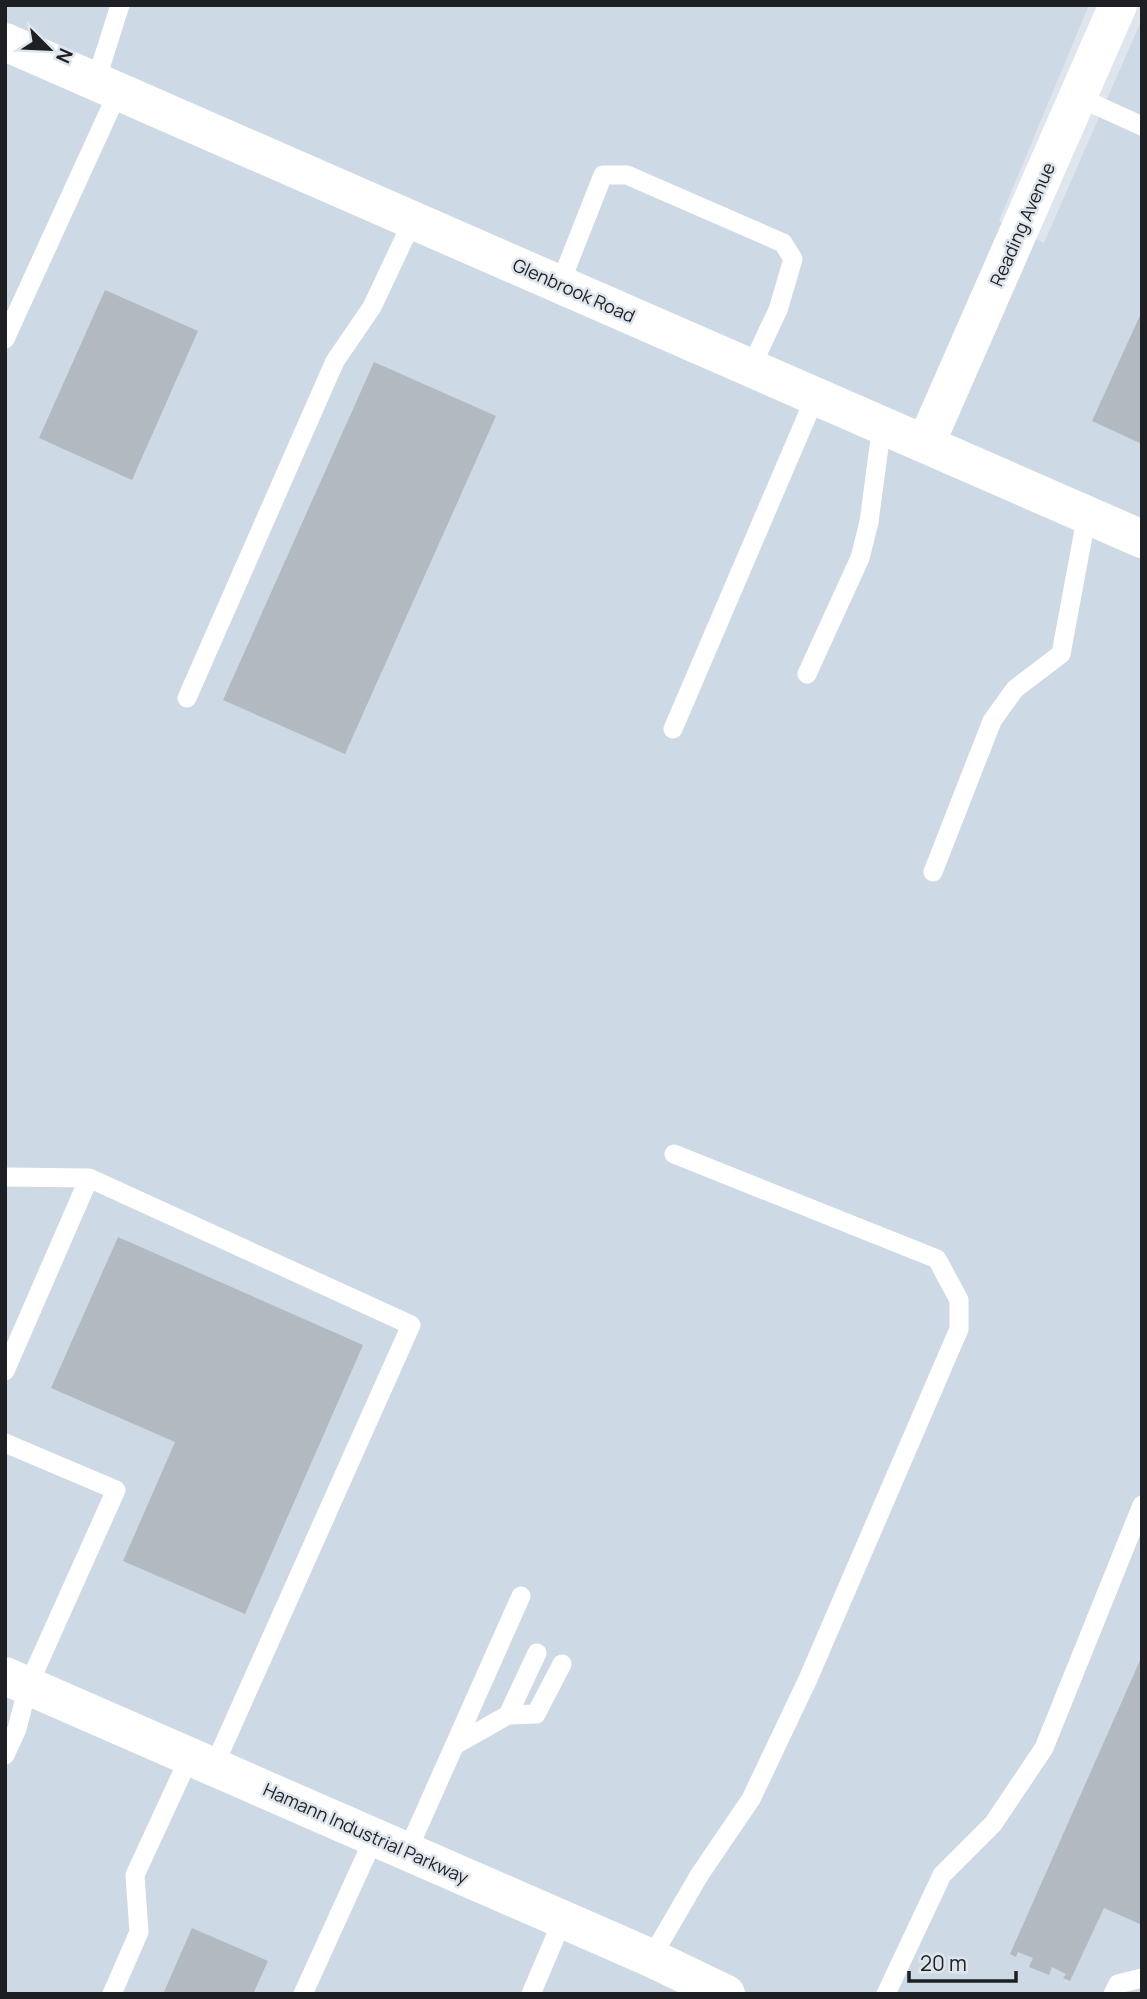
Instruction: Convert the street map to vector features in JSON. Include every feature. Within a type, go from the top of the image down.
[{"type":"street","name":"Reading Avenue","points":[[926,443],[1118,5]]},
{"type":"street","name":"Glenbrook Road","points":[[5,42],[1142,539]]},
{"type":"street","name":"Hamann Industrial Parkway","points":[[17,1681],[563,1919],[726,1994]]},
{"type":"lane","points":[[5,339],[107,86],[120,5]]},
{"type":"lane","points":[[1078,97],[1142,126]]},
{"type":"lane","points":[[561,284],[603,176],[627,176],[783,243],[793,259],[778,310],[751,367]]},
{"type":"lane","points":[[187,698],[335,361],[372,307],[413,220]]},
{"type":"lane","points":[[673,729],[816,395]]},
{"type":"lane","points":[[807,674],[860,558],[869,522],[882,424]]},
{"type":"lane","points":[[933,872],[992,721],[1015,689],[1061,654],[1087,514]]},
{"type":"lane","points":[[651,1958],[700,1874],[751,1799],[808,1679],[959,1329],[959,1300],[937,1259],[674,1154]]},
{"type":"lane","points":[[5,1177],[89,1178],[411,1325],[202,1761],[135,1874],[139,1932],[112,1994]]},
{"type":"lane","points":[[5,1371],[89,1178]]},
{"type":"lane","points":[[5,1443],[116,1490],[17,1681],[17,1729],[5,1755]]},
{"type":"lane","points":[[886,1994],[942,1875],[993,1824],[1044,1748],[1142,1505]]},
{"type":"lane","points":[[303,1994],[391,1845],[455,1745],[520,1596]]},
{"type":"lane","points":[[508,1715],[537,1653]]},
{"type":"lane","points":[[455,1745],[508,1715],[536,1714],[562,1664]]},
{"type":"lane","points":[[531,1994],[563,1919]]},
{"type":"lane","points":[[1113,1994],[1118,1984],[1142,1978]]},
{"type":"shaded area","points":[[5,5],[1089,5],[999,221],[1044,243],[1142,19],[1142,1994],[5,1994]]},
{"type":"building","points":[[105,290],[198,331],[132,480],[39,438]]},
{"type":"building","points":[[1142,311],[1142,444],[1092,421]]},
{"type":"building","points":[[374,362],[496,416],[345,754],[223,700]]},
{"type":"building","points":[[118,1237],[363,1345],[245,1614],[123,1561],[175,1442],[51,1388]]},
{"type":"building","points":[[1142,1656],[1142,1925],[1104,1908],[1070,1981],[1063,1978],[1066,1974],[1052,1967],[1049,1975],[1029,1967],[1033,1958],[1018,1952],[1016,1957],[1010,1954]]},
{"type":"building","points":[[192,1928],[268,1961],[253,1994],[163,1994]]}]
